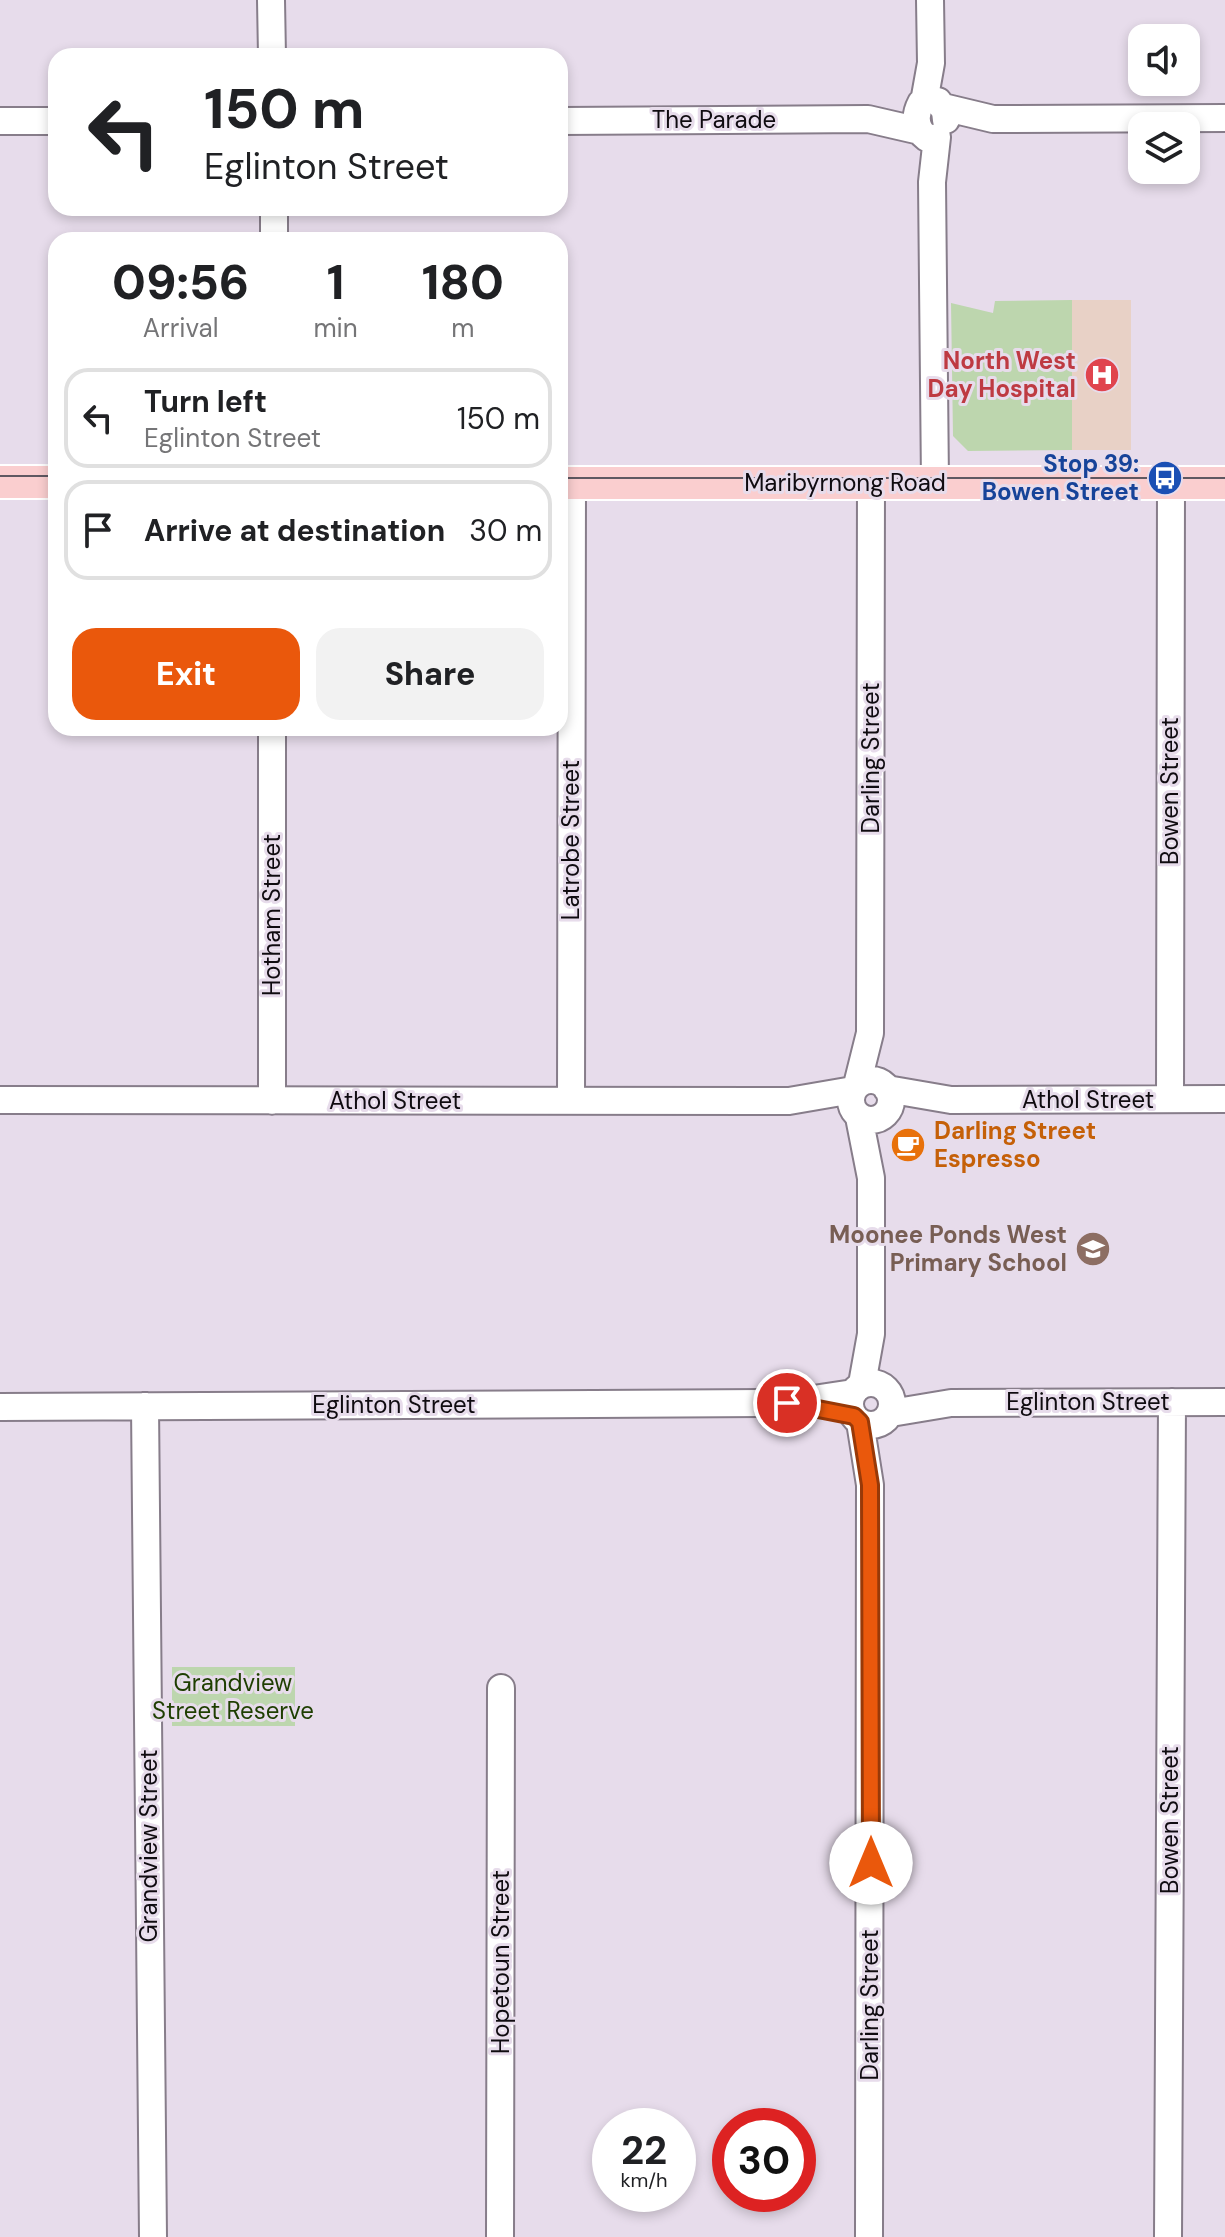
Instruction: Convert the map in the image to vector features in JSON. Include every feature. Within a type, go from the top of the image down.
[{"type":"main road","points":[[0,482],[48,482]]},
{"type":"main road","name":"Maribyrnong Road","points":[[568,483],[1225,483]]},
{"type":"street","points":[[271,0],[272,48]]},
{"type":"street","points":[[930,0],[935,483]]},
{"type":"street","name":"The Parade","points":[[568,121],[1225,118]]},
{"type":"street","points":[[0,121],[48,121]]},
{"type":"street","name":"Darling Street","points":[[869,2237],[871,483]]},
{"type":"street","name":"Bowen Street","points":[[1170,1099],[1171,483]]},
{"type":"street","name":"Latrobe Street","points":[[568,730],[571,1101]]},
{"type":"street","name":"Hotham Street","points":[[272,736],[272,1101]]},
{"type":"street","name":"Athol Street","points":[[0,1100],[1225,1099]]},
{"type":"street","name":"Bowen Street","points":[[1168,2237],[1172,1402]]},
{"type":"street","name":"Eglinton Street","points":[[0,1407],[1225,1402]]},
{"type":"street","name":"Grandview Street","points":[[145,1406],[153,2237]]},
{"type":"street","name":"Hopetoun Street","points":[[500,2237],[501,1688]]},
{"type":"shaded area","name":"North West Day Hospital","points":[[1072,300],[1131,300],[1131,450],[1072,450]]},
{"type":"green space","points":[[1072,300],[1072,450],[968,451],[953,436],[951,303],[993,313],[995,301]]},
{"type":"green space","name":"Grandview Street Reserve","points":[[172,1667],[295,1667],[295,1726],[172,1726]]},
{"type":"tram line","points":[[0,476],[48,476]]},
{"type":"tram line","points":[[568,478],[1225,478]]},
{"type":"place","name":"North West Day Hospital","points":[[1102,375]]},
{"type":"place","name":"Stop 39: Bowen Street","points":[[1165,478]]},
{"type":"place","name":"Darling Street Espresso","points":[[908,1145]]},
{"type":"place","name":"Moonee Ponds West Primary School","points":[[1093,1249]]},
{"type":"route","points":[[787,1403],[854,1416],[860,1422],[870,1485],[871,1863]]}]
